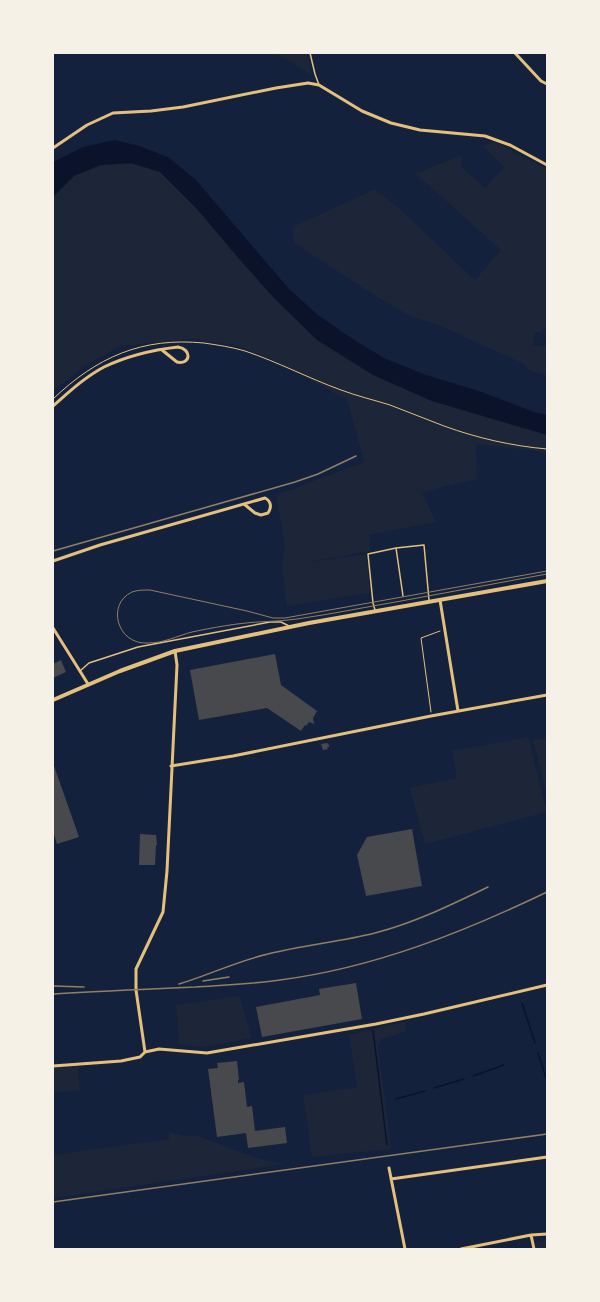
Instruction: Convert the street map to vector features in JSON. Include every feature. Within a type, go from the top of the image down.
[{"type":"street","points":[[515,53],[541,81],[547,84]]},
{"type":"street","points":[[53,148],[87,125],[113,113],[166,110],[308,83],[319,85],[362,111],[391,123],[420,130],[485,136],[510,145],[547,165]]},
{"type":"street","points":[[53,406],[76,386],[104,368],[137,354],[178,346],[183,347],[187,351],[187,360],[184,362],[177,362],[162,350]]},
{"type":"street","points":[[53,561],[100,545],[265,498],[269,502],[270,508],[266,514],[259,515],[244,504]]},
{"type":"street","points":[[53,700],[120,671],[175,652],[292,627],[547,581]]},
{"type":"street","points":[[440,600],[458,711]]},
{"type":"street","points":[[53,628],[88,684]]},
{"type":"street","points":[[145,1052],[136,990],[136,969],[163,912],[167,864],[177,665],[175,652]]},
{"type":"street","points":[[171,766],[260,751],[432,716],[547,695]]},
{"type":"street","points":[[53,1066],[121,1061],[140,1057],[145,1052],[158,1049],[207,1053],[382,1023],[547,984]]},
{"type":"street","points":[[391,1179],[547,1157]]},
{"type":"street","points":[[389,1168],[405,1249]]},
{"type":"street","points":[[461,1249],[547,1234]]},
{"type":"street","points":[[532,1236],[534,1249]]},
{"type":"lane","points":[[310,53],[319,85]]},
{"type":"lane","points":[[376,612],[373,603],[368,554],[396,548],[424,544],[429,602]]},
{"type":"lane","points":[[396,548],[403,596]]},
{"type":"lane","points":[[80,672],[89,663],[143,645],[270,622],[280,622],[292,627]]},
{"type":"path","points":[[53,399],[90,369],[116,355],[143,346],[183,341],[213,344],[243,351],[342,391],[387,404],[463,432],[522,447],[547,449]]},
{"type":"path","points":[[432,716],[421,638],[444,630]]},
{"type":"shaded area","points":[[275,53],[307,53],[312,76],[287,59]]},
{"type":"shaded area","points":[[115,140],[139,146],[168,157],[196,180],[289,289],[318,315],[351,338],[384,358],[426,375],[479,391],[534,412],[547,415],[547,435],[432,401],[373,375],[317,340],[275,299],[197,209],[160,172],[131,163],[100,165],[74,176],[53,197],[53,162],[83,147]]},
{"type":"shaded area","points":[[494,142],[547,169],[547,329],[542,329],[542,332],[534,332],[533,346],[547,346],[547,375],[533,372],[520,362],[436,324],[412,317],[379,298],[294,243],[292,230],[295,226],[375,189],[402,211],[475,280],[501,250],[416,174],[461,155],[461,167],[485,188],[504,167],[483,146]]},
{"type":"shaded area","points":[[133,164],[160,172],[197,209],[275,299],[376,376],[432,401],[547,435],[547,452],[476,444],[477,479],[422,492],[436,522],[369,535],[370,551],[303,563],[366,554],[370,593],[287,606],[282,567],[285,545],[276,495],[364,462],[347,398],[340,396],[274,360],[236,345],[194,339],[120,346],[88,364],[53,391],[53,197],[74,176],[103,165]]},
{"type":"shaded area","points":[[528,737],[547,812],[425,844],[410,788],[457,778],[452,751]]},
{"type":"shaded area","points":[[547,738],[547,795],[533,740]]},
{"type":"shaded area","points":[[240,996],[251,1038],[203,1047],[179,1044],[176,1005]]},
{"type":"shaded area","points":[[405,1022],[407,1031],[381,1039],[378,1047],[391,1149],[312,1157],[303,1095],[357,1087],[349,1035]]},
{"type":"shaded area","points":[[78,1066],[80,1090],[53,1093],[53,1067]]},
{"type":"shaded area","points":[[169,1132],[184,1136],[198,1136],[259,1159],[285,1164],[53,1198],[53,1155],[169,1139]]},
{"type":"shaded area","points":[[547,1240],[547,1249],[536,1249],[534,1242]]},
{"type":"building","points":[[275,654],[281,685],[317,711],[313,718],[314,724],[309,722],[301,731],[267,708],[199,720],[190,670]]},
{"type":"building","points":[[61,660],[66,672],[53,678],[53,664]]},
{"type":"building","points":[[327,743],[329,745],[329,747],[327,747],[328,749],[323,750],[321,744]]},
{"type":"building","points":[[53,763],[79,837],[57,844],[53,831]]},
{"type":"building","points":[[412,829],[422,886],[366,896],[357,855],[367,837]]},
{"type":"building","points":[[140,834],[156,835],[157,845],[155,865],[139,865]]},
{"type":"building","points":[[356,983],[362,1019],[262,1037],[256,1007],[320,995],[319,989]]},
{"type":"building","points":[[237,1061],[238,1083],[244,1082],[247,1107],[252,1106],[255,1131],[285,1127],[287,1143],[248,1148],[246,1133],[217,1137],[208,1069],[218,1068],[217,1063]]},
{"type":"waterway","points":[[522,1003],[535,1043]]},
{"type":"waterway","points":[[373,1030],[387,1145]]},
{"type":"waterway","points":[[538,1053],[546,1078]]},
{"type":"waterway","points":[[473,1076],[504,1065]]},
{"type":"waterway","points":[[434,1088],[464,1079]]},
{"type":"waterway","points":[[396,1099],[425,1091]]},
{"type":"tram line","points":[[547,571],[285,618],[273,618],[150,590],[141,590],[132,592],[124,598],[119,605],[117,614],[122,631],[129,638],[137,642],[154,643],[192,632],[220,627],[244,623],[310,617],[547,574]]},
{"type":"railway","points":[[53,551],[295,482],[318,474],[356,456]]},
{"type":"railway","points":[[179,984],[257,957],[390,929],[432,913],[488,887]]},
{"type":"railway","points":[[53,994],[238,984],[315,974],[349,967],[383,958],[450,935],[547,892]]},
{"type":"railway","points":[[203,981],[229,977]]},
{"type":"railway","points":[[53,986],[84,987]]},
{"type":"railway","points":[[53,1202],[547,1134]]}]
